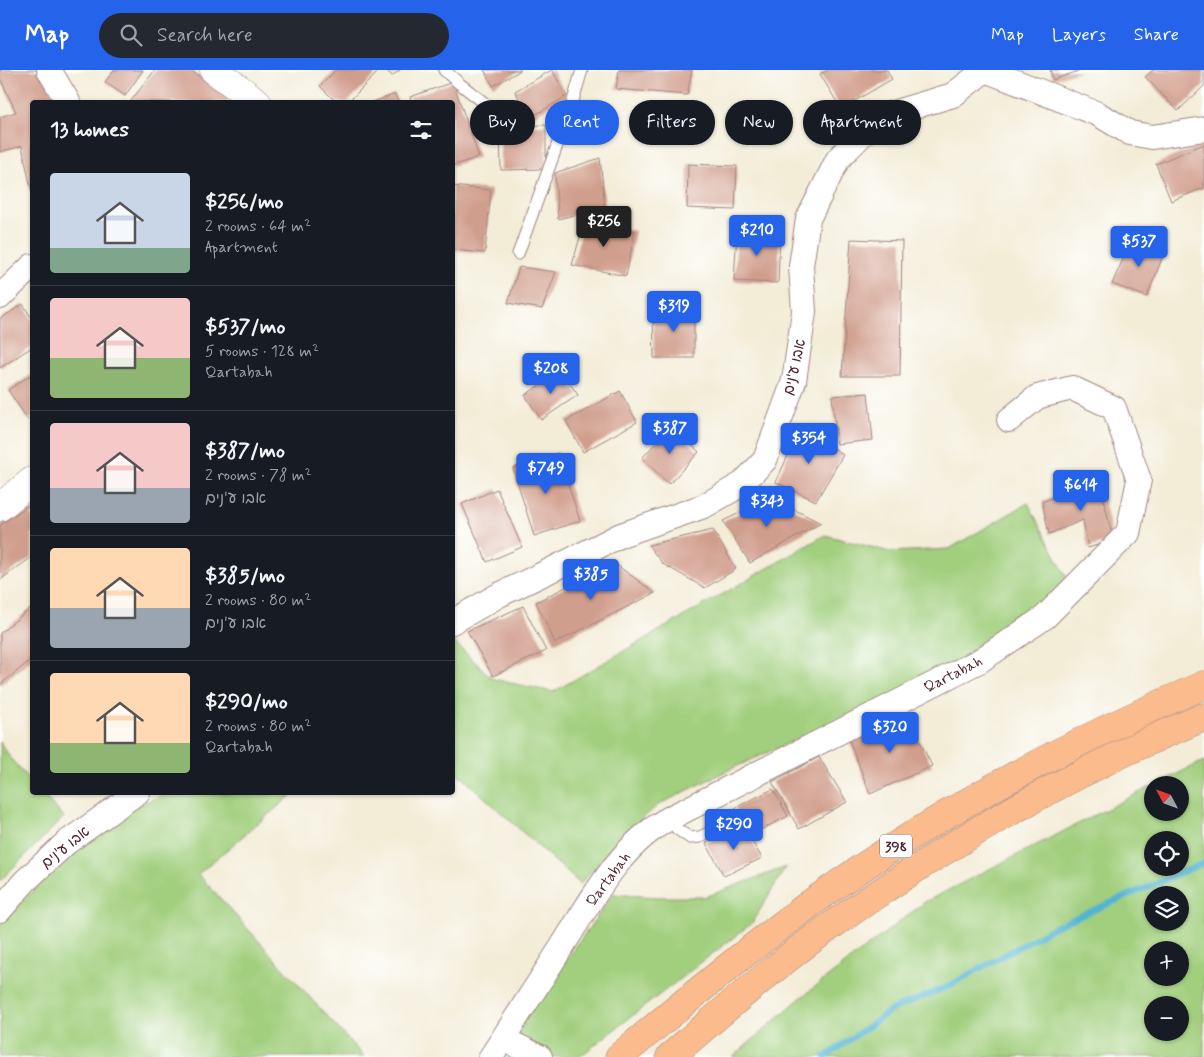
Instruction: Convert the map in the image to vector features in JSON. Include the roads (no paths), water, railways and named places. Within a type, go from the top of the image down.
[{"type":"main road","name":"398","points":[[619,1057],[711,980],[815,901],[890,850],[1046,758],[1139,713],[1204,685]]},
{"type":"main road","name":"398","points":[[671,1056],[745,992],[824,931],[922,864],[1016,808],[1095,766],[1204,717]]},
{"type":"street","points":[[49,70],[67,100]]},
{"type":"street","points":[[214,70],[254,100]]},
{"type":"street","points":[[985,70],[1098,114],[1130,133],[1152,137],[1204,129]]},
{"type":"street","name":"אבו ע'נים","points":[[455,620],[499,595],[621,534],[704,506],[742,484],[765,460],[794,381],[804,312],[801,266],[808,219],[838,159],[879,116],[953,95],[985,70]]},
{"type":"street","points":[[0,297],[30,268]]},
{"type":"street","name":"Qartabah","points":[[540,1057],[502,1051],[588,904],[613,869],[642,837],[670,818],[981,660],[1045,617],[1128,534],[1139,480],[1114,408],[1072,388],[1038,397],[1009,420]]},
{"type":"street","points":[[0,507],[30,483]]},
{"type":"street","name":"אבו ע'נים","points":[[0,910],[25,881],[66,843],[134,795]]},
{"type":"lane","points":[[444,70],[481,100]]},
{"type":"lane","points":[[518,254],[582,70]]},
{"type":"lane","points":[[670,818],[677,829],[690,838],[700,837],[737,819]]},
{"type":"waterway","points":[[825,1057],[893,1009],[947,987],[1054,927],[1204,863]]}]
